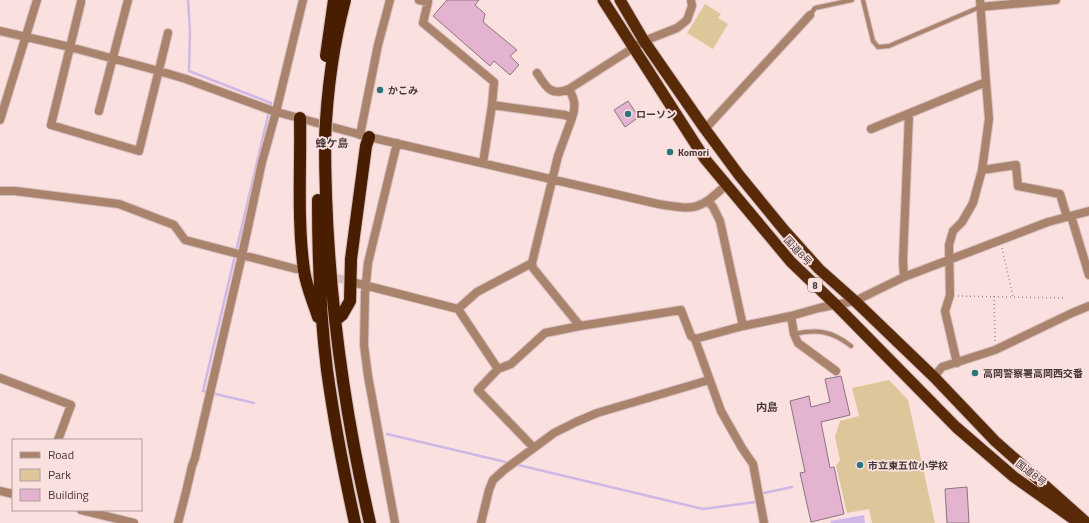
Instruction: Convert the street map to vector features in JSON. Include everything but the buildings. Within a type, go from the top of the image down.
[{"type":"highway","points":[[334,0],[322,88],[322,139],[318,235],[320,287],[334,445],[347,523]]},
{"type":"highway","points":[[345,0],[338,29],[322,139],[326,216],[336,320],[359,477],[369,520]]},
{"type":"highway","name":"国道8号","points":[[603,0],[705,159],[790,262],[836,305],[956,427],[1014,477],[1079,523]]},
{"type":"highway","name":"国道8号","points":[[620,0],[644,41],[705,129],[784,230],[819,269],[855,301],[934,377],[995,441],[1087,523]]},
{"type":"highway","points":[[300,118],[300,185],[304,271],[321,325],[325,345]]},
{"type":"highway","points":[[336,320],[342,315],[350,301],[351,259],[366,146],[364,136]]},
{"type":"highway","points":[[327,370],[344,471],[355,523]]},
{"type":"street","points":[[0,120],[37,0]]},
{"type":"street","points":[[99,112],[128,0]]},
{"type":"street","points":[[178,523],[211,387],[237,254],[262,162],[271,111],[303,0]]},
{"type":"street","points":[[364,136],[378,45],[390,0]]},
{"type":"street","points":[[419,0],[428,2],[423,23],[494,82],[483,163]]},
{"type":"street","points":[[537,73],[544,84],[552,92],[561,93],[644,41],[677,28],[687,20],[692,6],[691,0]]},
{"type":"street","points":[[957,363],[945,311],[950,295],[949,245],[953,231],[962,222],[973,203],[982,170],[989,119],[980,4],[1056,0]]},
{"type":"street","points":[[81,2],[51,124],[139,151],[168,33]]},
{"type":"street","points":[[705,129],[810,15]]},
{"type":"street","points":[[0,31],[70,47],[159,71],[186,79],[271,111],[364,136],[553,180],[683,208],[698,206],[708,201],[726,185]]},
{"type":"street","points":[[871,129],[986,82]]},
{"type":"street","points":[[569,89],[574,98],[575,108],[558,156],[532,263],[533,268],[580,326]]},
{"type":"street","points":[[492,105],[565,115],[572,118]]},
{"type":"street","points":[[904,277],[909,114]]},
{"type":"street","points":[[395,523],[368,376],[364,345],[368,263],[397,143]]},
{"type":"street","points":[[982,170],[1016,165],[1018,186],[1060,194],[1089,275]]},
{"type":"street","points":[[0,191],[15,191],[119,204],[174,225],[185,240],[296,269]]},
{"type":"street","points":[[708,201],[713,206],[720,221],[743,326]]},
{"type":"street","points":[[695,340],[743,326],[855,301],[904,277],[1000,240],[1048,222],[1089,211]]},
{"type":"street","points":[[458,309],[477,292],[532,263]]},
{"type":"street","points":[[356,282],[458,309],[498,369]]},
{"type":"street","points":[[934,377],[942,367],[995,350],[1089,306]]},
{"type":"street","points":[[534,448],[478,390],[498,369],[511,364],[545,333],[681,310],[691,336],[695,340],[721,411],[753,464],[764,523]]},
{"type":"street","points":[[790,316],[794,334],[798,343],[836,371]]},
{"type":"street","points":[[0,378],[71,405],[58,439]]},
{"type":"street","points":[[481,523],[493,480],[504,470],[554,433],[597,412],[709,380]]},
{"type":"street","points":[[0,491],[12,494]]},
{"type":"street","points":[[85,511],[134,523]]},
{"type":"lane","points":[[810,15],[815,8],[852,0]]},
{"type":"lane","points":[[863,0],[873,41],[878,47],[889,46],[980,4]]},
{"type":"lane","points":[[794,334],[811,332],[829,333],[840,338],[851,346]]},
{"type":"path","points":[[1000,240],[1012,297]]},
{"type":"path","points":[[950,295],[1063,298]]},
{"type":"path","points":[[994,296],[995,350]]},
{"type":"green space","points":[[705,4],[721,14],[718,18],[728,24],[713,49],[687,33]]},
{"type":"green space","points":[[889,380],[908,400],[935,523],[872,523],[869,509],[847,513],[836,466],[840,460],[835,437],[840,421],[859,416],[852,388]]},
{"type":"shaded area","points":[[864,515],[865,523],[831,523],[830,521]]},
{"type":"waterway","points":[[188,0],[190,31],[189,71],[271,103],[203,391],[254,403]]},
{"type":"waterway","points":[[387,434],[510,463]]},
{"type":"waterway","points":[[514,464],[703,509],[756,502]]},
{"type":"waterway","points":[[764,493],[792,487]]},
{"type":"tunnel","points":[[301,270],[354,282]]},
{"type":"place","name":"かこみ","points":[[380,90]]},
{"type":"place","name":"ローソン","points":[[628,114]]},
{"type":"place","name":"Komori","points":[[670,152]]},
{"type":"place","name":"高岡警察署高岡西交番","points":[[975,373]]},
{"type":"place","name":"市立東五位小学校","points":[[860,465]]},
{"type":"district","name":"蜂ケ島","points":[[332,143]]},
{"type":"district","name":"内島","points":[[767,407]]}]
